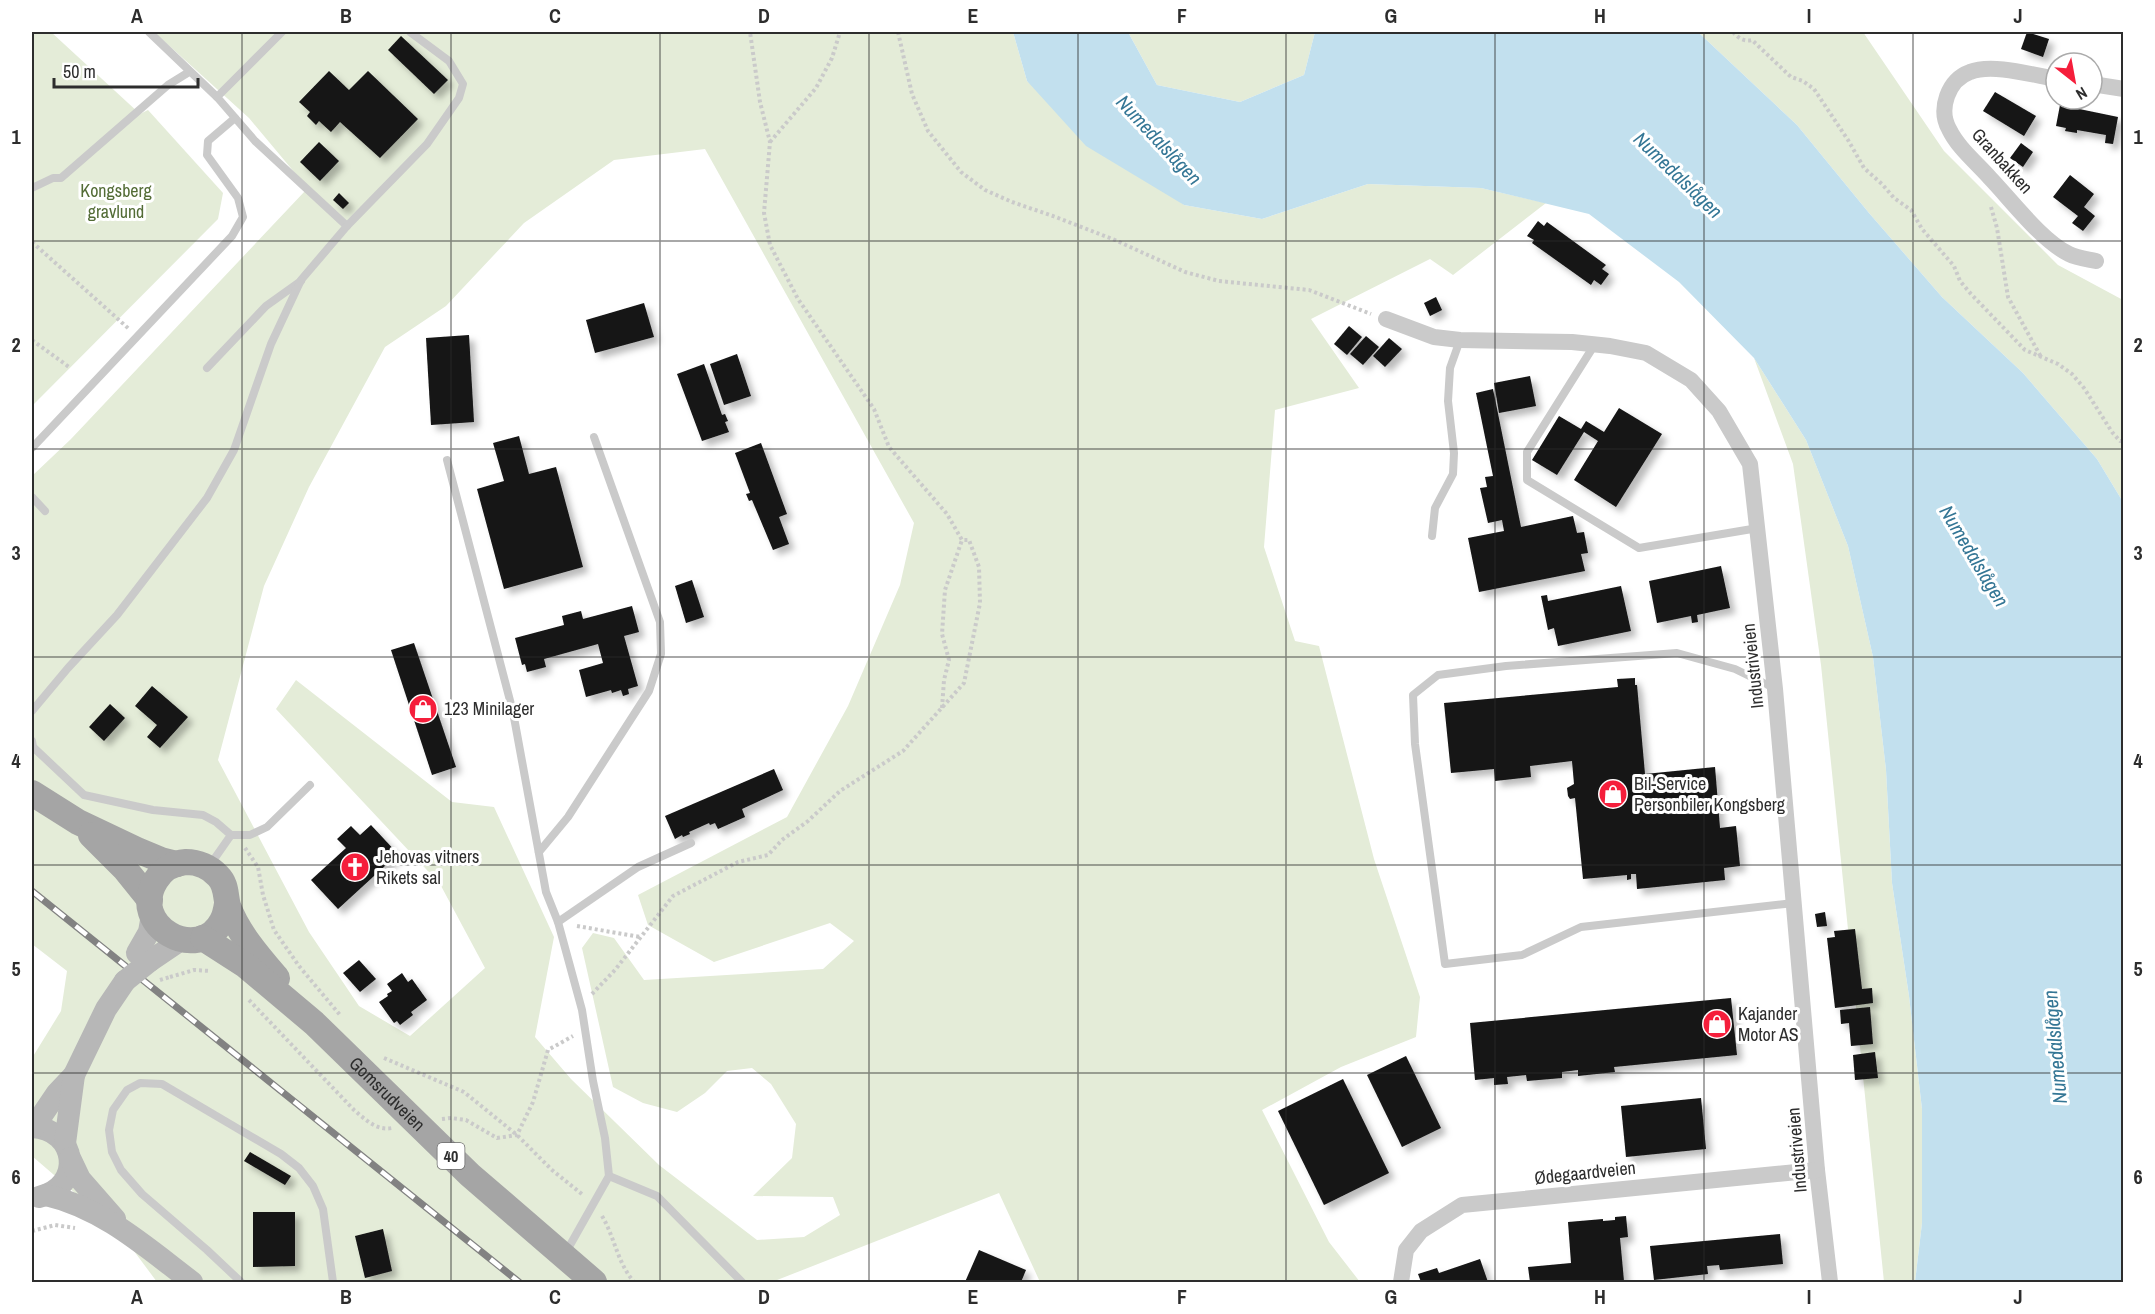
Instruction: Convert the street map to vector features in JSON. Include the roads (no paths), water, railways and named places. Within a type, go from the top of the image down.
[{"type":"main road","name":"40","points":[[32,793],[78,822],[137,850],[177,864],[192,862],[208,868],[221,879],[226,888],[227,904]]},
{"type":"main road","name":"40","points":[[78,822],[126,869],[151,907],[156,924],[163,931],[192,939]]},
{"type":"main road","points":[[151,907],[152,886],[157,877],[164,870],[177,864]]},
{"type":"main road","points":[[192,939],[215,930],[220,925],[227,904]]},
{"type":"main road","name":"Gomsrudveien","points":[[227,904],[252,947],[314,1023]]},
{"type":"main road","name":"Gomsrudveien","points":[[192,939],[244,965],[314,1023],[470,1175],[594,1282]]},
{"type":"street","name":"Granbakken","points":[[2044,77],[1988,69],[1970,72],[1958,79],[1948,90],[1944,108],[1948,128],[1964,150],[2051,242],[2070,255],[2096,261]]},
{"type":"street","points":[[2104,86],[2124,89]]},
{"type":"street","name":"Industriveien","points":[[1386,319],[1434,337],[1461,340],[1572,342],[1646,353],[1690,380],[1719,411],[1750,464],[1776,689],[1830,1282]]},
{"type":"street","points":[[122,1228],[80,1179],[67,1151],[55,1133],[33,1127],[57,1093],[74,1075],[93,1033],[123,984],[143,957],[149,932],[151,907]]},
{"type":"street","points":[[143,957],[192,939]]},
{"type":"street","points":[[37,1198],[60,1187],[70,1168],[67,1151],[74,1075]]},
{"type":"street","name":"Ødegaardveien","points":[[1401,1282],[1406,1250],[1421,1231],[1462,1205],[1818,1170]]},
{"type":"street","points":[[37,1198],[73,1203],[122,1228],[192,1282]]},
{"type":"lane","points":[[149,32],[217,97],[255,141],[347,226]]},
{"type":"lane","points":[[217,97],[282,32]]},
{"type":"lane","points":[[207,368],[266,306],[301,280],[347,226],[427,144],[459,98],[463,84],[449,61],[410,32]]},
{"type":"lane","points":[[32,188],[53,178],[61,178],[168,85],[189,72]]},
{"type":"lane","points":[[32,448],[232,236],[243,217],[238,198],[207,155],[208,141],[235,118]]},
{"type":"lane","points":[[32,711],[117,615],[207,498],[234,450],[271,344],[301,280]]},
{"type":"lane","points":[[1432,536],[1435,508],[1453,474],[1454,453],[1448,401],[1450,368],[1461,340]]},
{"type":"lane","points":[[1595,344],[1527,452],[1527,480],[1639,548],[1758,528]]},
{"type":"lane","points":[[539,852],[568,817],[649,691],[661,654],[660,622],[594,437]]},
{"type":"lane","points":[[447,460],[513,712],[546,892],[558,922],[582,1010],[605,1138],[609,1176],[563,1257]]},
{"type":"lane","points":[[32,497],[45,512]]},
{"type":"lane","points":[[1776,689],[1735,669],[1677,653],[1506,666],[1438,675],[1413,695],[1415,744],[1444,964],[1522,955],[1581,927],[1794,903]]},
{"type":"lane","points":[[32,741],[33,747],[84,795],[153,810],[203,815],[216,822],[231,835],[250,835],[267,827],[310,785]]},
{"type":"lane","points":[[208,868],[231,835]]},
{"type":"lane","points":[[558,922],[638,867],[692,843]]},
{"type":"lane","points":[[241,1282],[142,1194],[121,1170],[112,1152],[109,1130],[113,1110],[127,1090],[140,1083],[162,1084],[280,1154],[299,1168],[313,1186],[323,1209],[333,1282]]},
{"type":"lane","points":[[609,1176],[657,1196],[742,1282]]},
{"type":"water","name":"Numedalslågen","points":[[1013,32],[1128,32],[1157,85],[1240,102],[1304,75],[1315,32],[1698,32],[1797,125],[1942,297],[2023,373],[2097,459],[2123,502],[2123,1282],[1915,1282],[1922,1223],[1922,1109],[1909,996],[1892,883],[1886,770],[1873,657],[1848,546],[1806,440],[1754,358],[1679,282],[1589,214],[1481,188],[1368,184],[1262,219],[1184,205],[1086,146],[1027,81]]},
{"type":"railway","points":[[32,891],[519,1282]]},
{"type":"place","name":"123 Minilager","points":[[423,709]]},
{"type":"place","name":"Bil-Service Personbiler Kongsberg","points":[[1613,794]]},
{"type":"place","name":"Jehovas vitners Rikets sal","points":[[355,867]]},
{"type":"place","name":"Kajander Motor AS","points":[[1717,1024]]},
{"type":"park label","name":"Kongsberg gravlund","points":[[116,201]]}]
